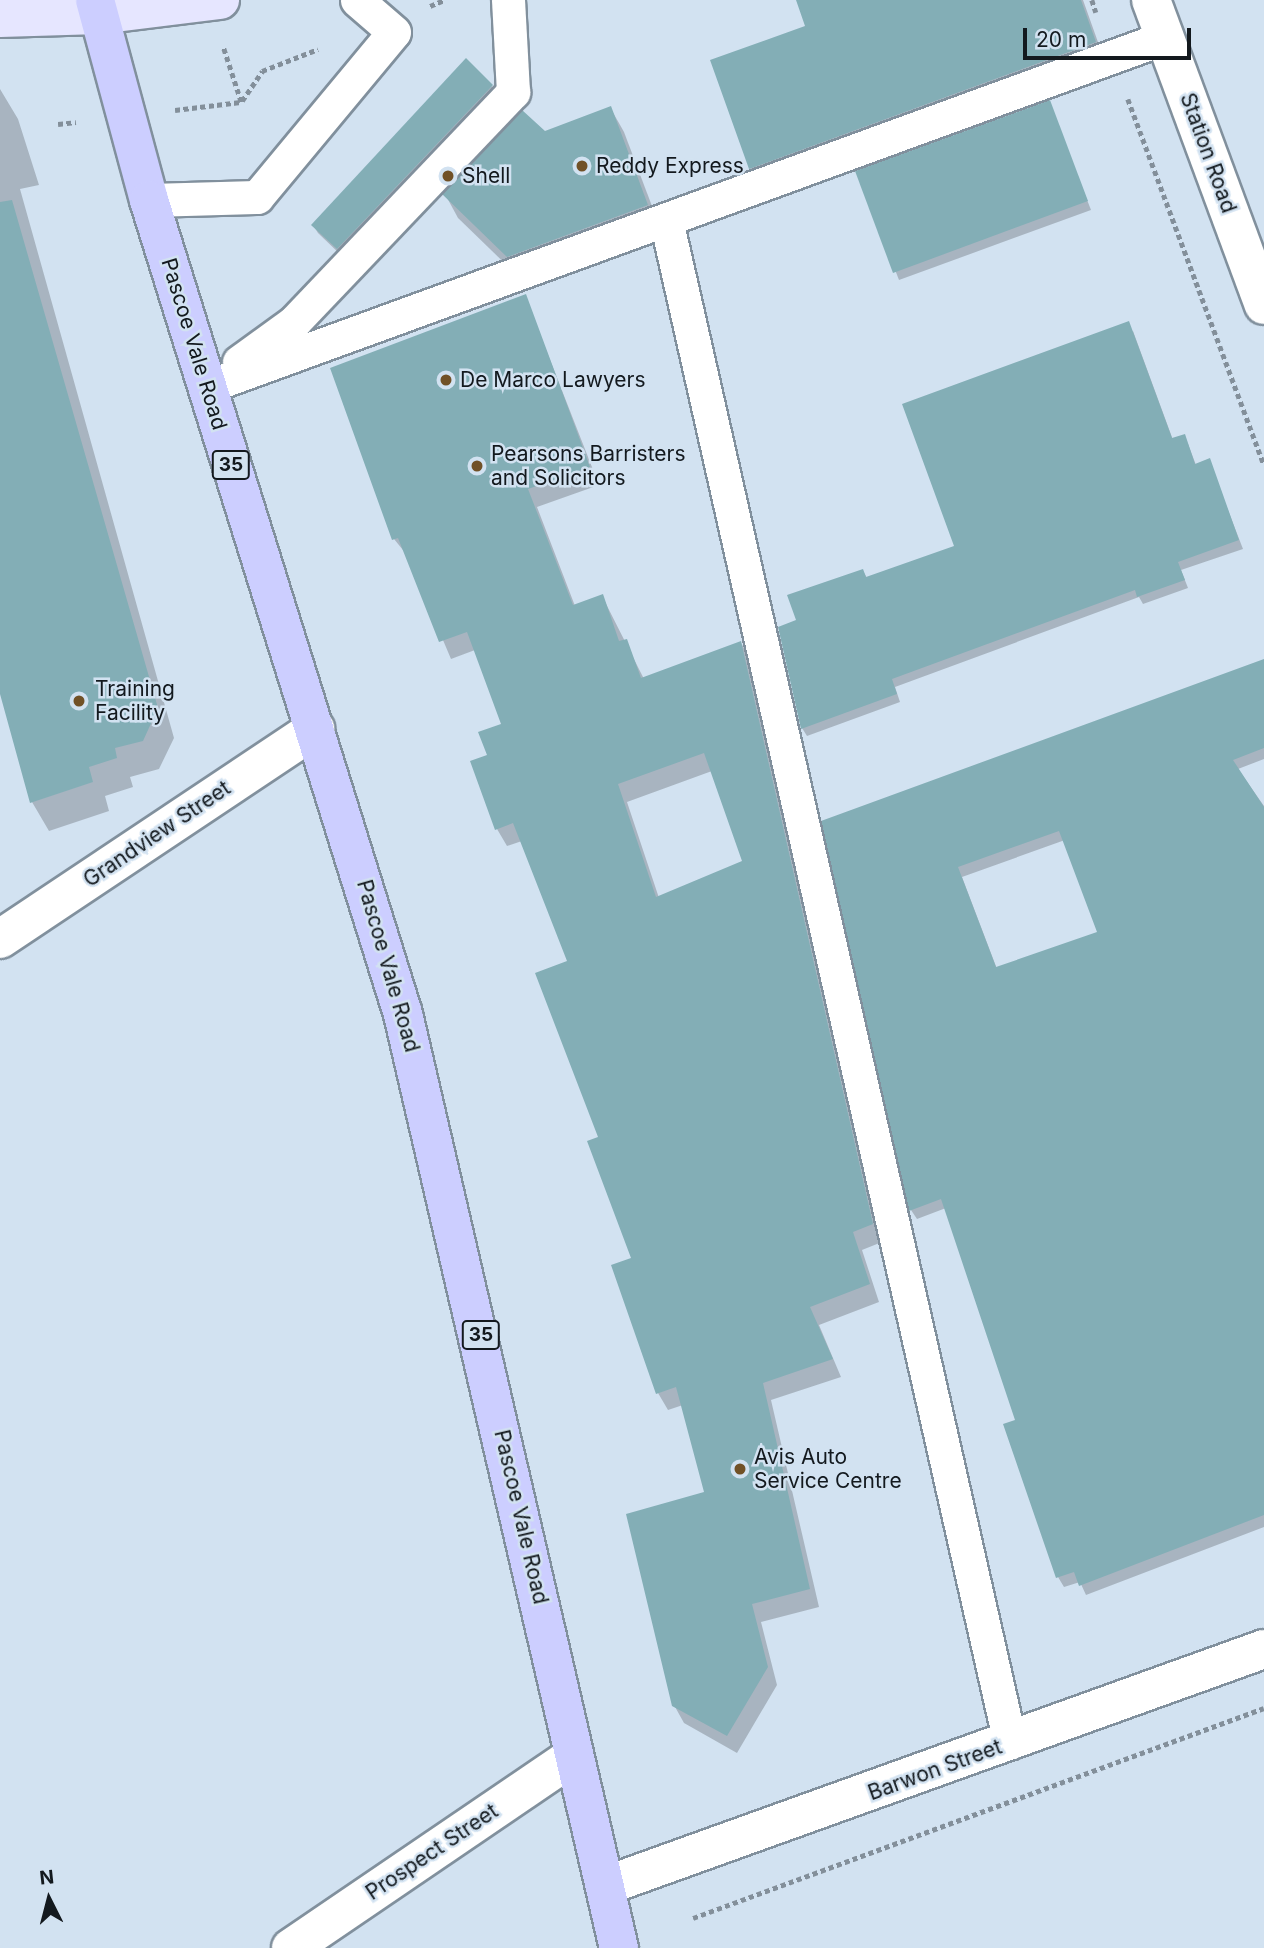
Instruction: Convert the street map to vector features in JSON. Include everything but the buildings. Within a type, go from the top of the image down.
[{"type":"main road","points":[[0,18],[97,7],[214,1]]},
{"type":"main road","name":"Pascoe Vale Road","points":[[97,7],[149,200],[403,1014],[619,1948]]},
{"type":"street","name":"Station Road","points":[[1152,0],[1264,305]]},
{"type":"street","name":"Grandview Street","points":[[0,939],[315,729]]},
{"type":"street","name":"Barwon Street","points":[[605,1886],[1010,1743],[1264,1649]]},
{"type":"street","name":"Prospect Street","points":[[291,1948],[574,1756]]},
{"type":"lane","points":[[149,200],[257,197],[394,32],[357,0]]},
{"type":"lane","points":[[206,387],[294,322],[513,92],[508,0]]},
{"type":"lane","points":[[206,387],[1166,37]]},
{"type":"lane","points":[[666,220],[1010,1743]]},
{"type":"path","points":[[1092,0],[1264,465]]},
{"type":"path","points":[[58,124],[242,102],[214,1]]},
{"type":"path","points":[[693,1918],[1264,1708]]},
{"type":"place","name":"Reddy Express","points":[[582,166]]},
{"type":"place","name":"Shell","points":[[448,176]]},
{"type":"place","name":"De Marco Lawyers","points":[[446,380]]},
{"type":"place","name":"Pearsons Barristers and Solicitors","points":[[477,466]]},
{"type":"place","name":"Training Facility","points":[[79,701]]},
{"type":"place","name":"Avis Auto Service Centre","points":[[740,1469]]}]
